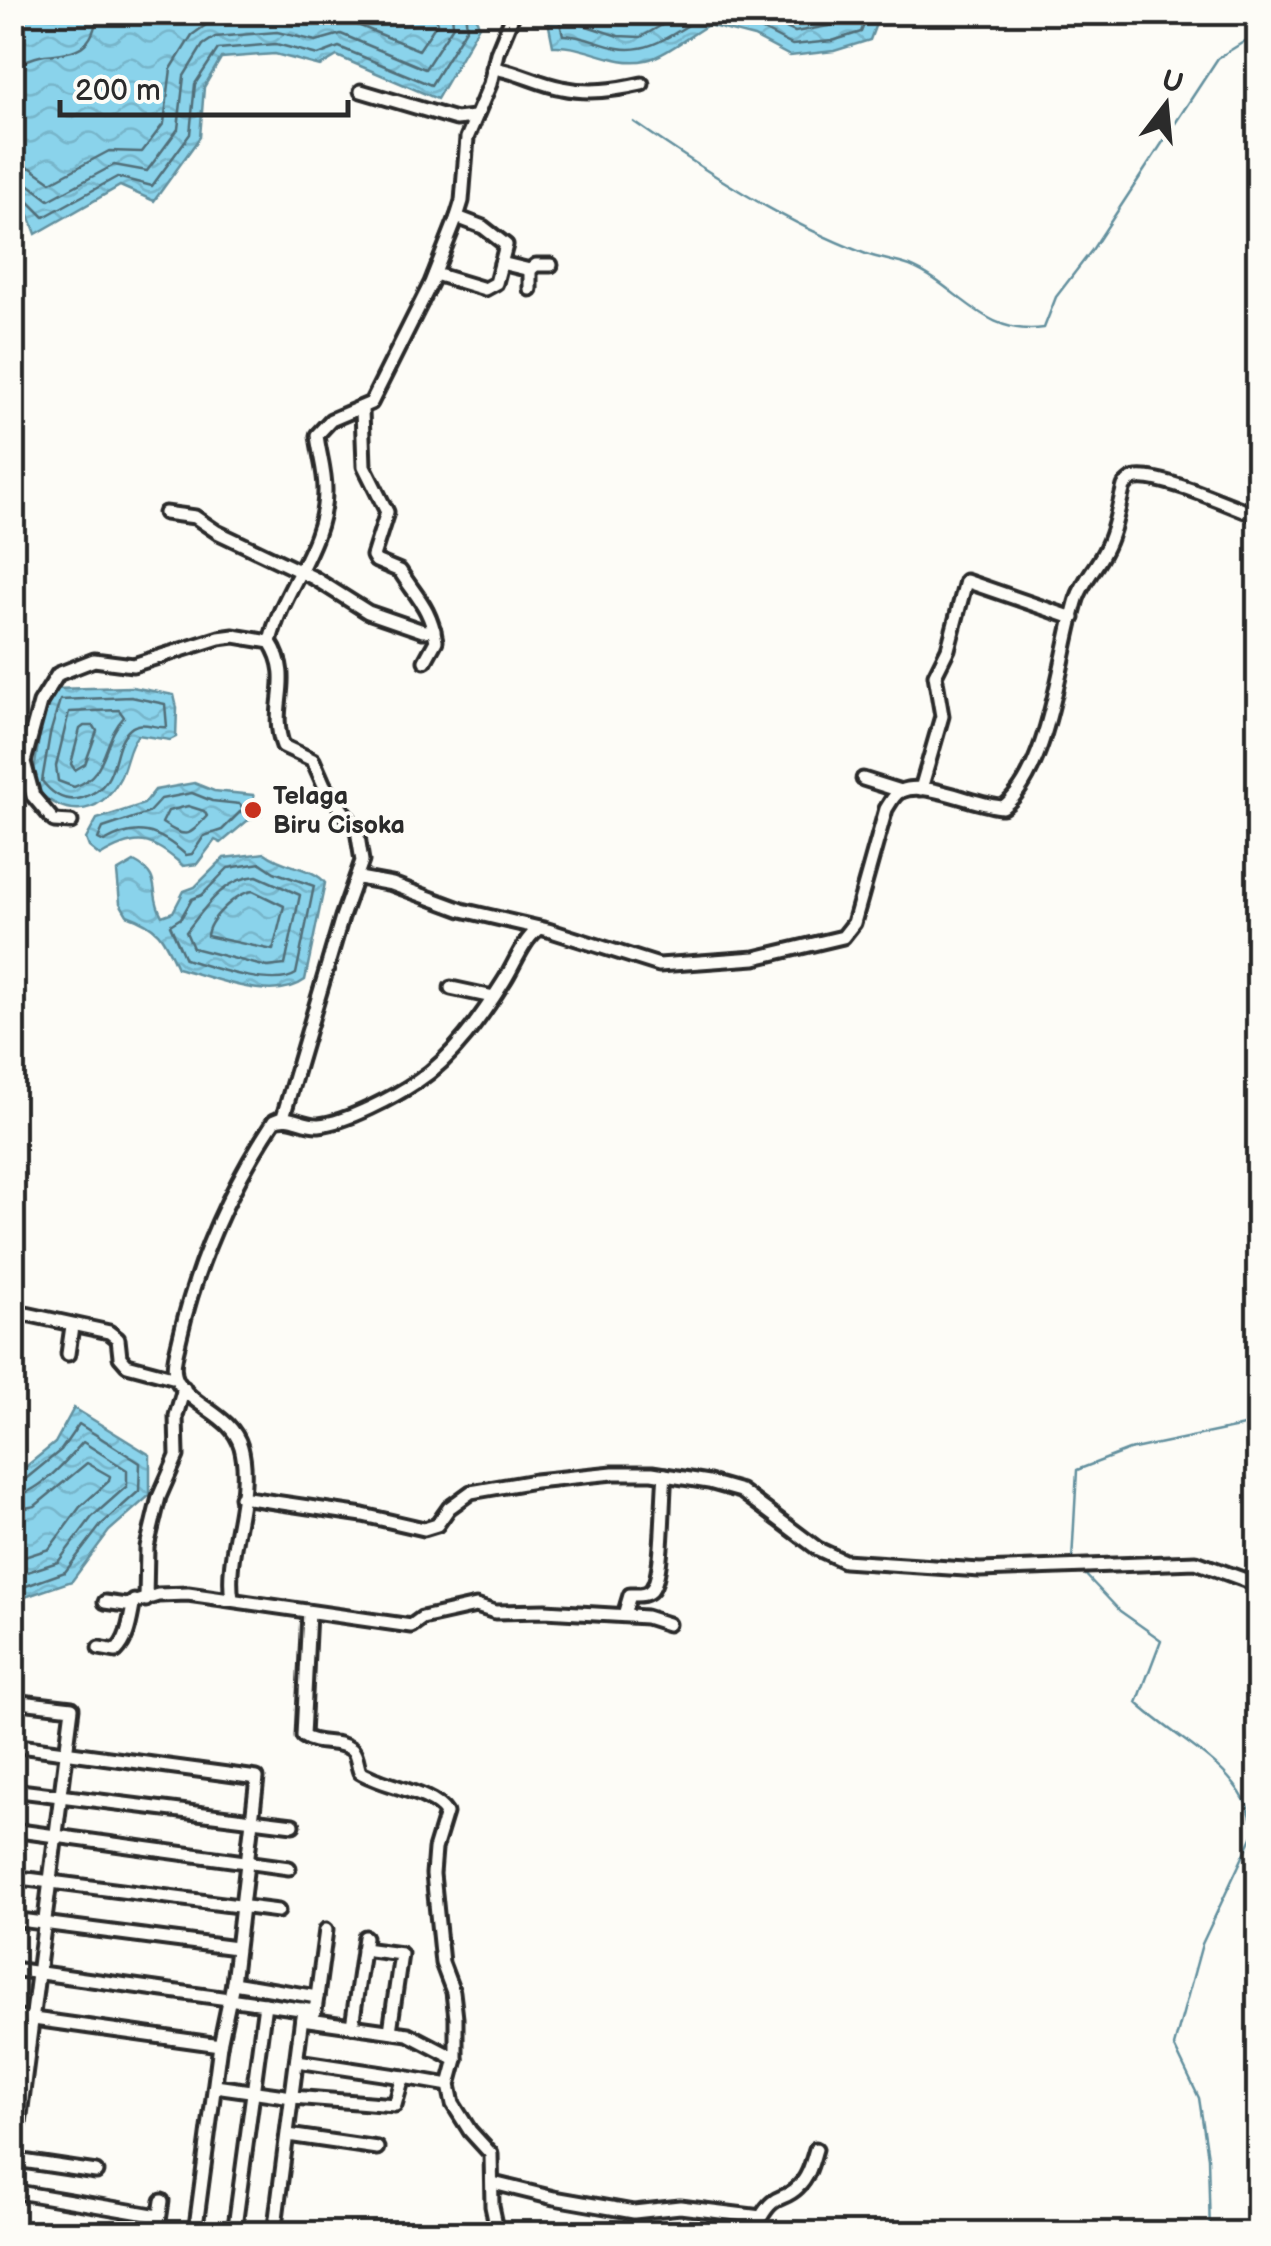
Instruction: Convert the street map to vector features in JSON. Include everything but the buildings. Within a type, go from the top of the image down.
[{"type":"street","points":[[283,1118],[342,917],[359,878],[362,847],[357,830],[324,785],[313,760],[283,746],[278,722],[283,666],[270,642],[274,622],[311,554],[326,492],[317,435],[332,420],[362,410],[380,391],[405,330],[435,274],[462,201],[467,138],[514,12]]},
{"type":"street","points":[[492,68],[515,71],[561,88],[609,92],[642,84]]},
{"type":"street","points":[[361,91],[456,119],[474,118]]},
{"type":"street","points":[[435,274],[486,289],[496,283],[506,245],[473,221],[458,217]]},
{"type":"street","points":[[501,263],[530,270]]},
{"type":"street","points":[[530,270],[536,265],[551,265]]},
{"type":"street","points":[[530,270],[530,289]]},
{"type":"street","points":[[362,410],[364,466],[387,512],[374,559],[404,576],[409,590],[426,606],[436,641],[426,661]]},
{"type":"street","points":[[862,779],[901,791],[921,789],[1003,807],[1011,801],[1036,758],[1084,583],[1104,554],[1128,481],[1142,478],[1186,489],[1258,516]]},
{"type":"street","points":[[164,513],[194,517],[216,532],[300,570],[368,612],[422,631],[434,630]]},
{"type":"street","points":[[921,789],[942,716],[935,675],[948,648],[966,581],[1074,618]]},
{"type":"street","points":[[71,822],[54,821],[33,796],[24,762],[40,702],[58,674],[94,660],[133,665],[220,638],[234,636],[270,642]]},
{"type":"street","points":[[359,878],[392,884],[462,910],[668,966],[755,958],[843,937],[854,923],[886,809],[901,791]]},
{"type":"street","points":[[99,1648],[120,1648],[140,1601],[159,1497],[177,1456],[180,1383],[175,1362],[185,1316],[209,1240],[266,1134],[274,1122],[283,1118],[319,1125],[378,1103],[416,1082],[442,1061],[493,997],[538,929]]},
{"type":"street","points":[[450,988],[493,997]]},
{"type":"street","points":[[12,1311],[113,1334],[126,1365],[180,1383],[214,1412],[238,1442],[242,1459],[241,1497],[232,1599]]},
{"type":"street","points":[[68,1354],[72,1326]]},
{"type":"street","points":[[241,1497],[363,1515],[424,1529],[437,1525],[449,1508],[471,1492],[613,1473],[665,1475],[741,1491],[818,1550],[844,1562],[980,1570],[1196,1562],[1248,1582],[1258,1581]]},
{"type":"street","points":[[624,1615],[630,1595],[645,1595],[654,1587],[660,1561],[665,1475]]},
{"type":"street","points":[[105,1602],[126,1606],[158,1595],[188,1594],[410,1626],[425,1617],[476,1606],[495,1612],[546,1610],[646,1617],[668,1624]]},
{"type":"street","points":[[309,1612],[303,1736],[313,1742],[350,1748],[360,1772],[438,1802],[446,1813],[435,1849],[434,1874],[442,1962],[454,1992],[456,2059],[449,2084],[453,2104],[491,2154],[492,2206],[498,2234]]},
{"type":"street","points":[[12,1701],[72,1708],[33,2018],[19,2058],[12,2178]]},
{"type":"street","points":[[12,1745],[258,1778],[250,1818],[233,1983],[220,2045],[195,2234]]},
{"type":"street","points":[[12,1790],[293,1825]]},
{"type":"street","points":[[12,1830],[289,1868]]},
{"type":"street","points":[[12,1877],[278,1911]]},
{"type":"street","points":[[12,1920],[236,1948]]},
{"type":"street","points":[[303,2014],[315,2011],[326,1930]]},
{"type":"street","points":[[352,2026],[364,1943],[401,1954],[390,2031]]},
{"type":"street","points":[[12,1969],[229,1996],[352,2026],[390,2031],[430,2044],[456,2059]]},
{"type":"street","points":[[233,1983],[317,1997]]},
{"type":"street","points":[[234,2234],[266,2004]]},
{"type":"street","points":[[274,2234],[303,2014]]},
{"type":"street","points":[[12,2016],[220,2045]]},
{"type":"street","points":[[297,2060],[449,2084]]},
{"type":"street","points":[[215,2086],[395,2105],[404,2077]]},
{"type":"street","points":[[288,2134],[377,2148]]},
{"type":"street","points":[[493,2182],[634,2212],[680,2207],[761,2217],[771,2200],[797,2189],[809,2171],[816,2149]]},
{"type":"street","points":[[16,2160],[96,2172]]},
{"type":"street","points":[[12,2191],[159,2216]]},
{"type":"street","points":[[157,2234],[162,2201]]},
{"type":"street","points":[[12,2230],[32,2234]]},
{"type":"water","points":[[474,12],[479,26],[437,99],[337,56],[320,66],[275,54],[221,58],[204,87],[200,137],[154,201],[120,186],[36,234],[29,215],[13,200],[13,28],[31,16],[57,18],[63,13]]},
{"type":"water","points":[[551,12],[880,13],[870,40],[834,51],[790,56],[754,37],[708,25],[661,55],[634,61],[553,46],[547,16]]},
{"type":"water","points":[[132,687],[174,695],[176,737],[170,740],[138,735],[111,792],[90,807],[67,808],[43,796],[32,785],[40,731],[53,689]]},
{"type":"water","name":"Telaga Biru Cisoka","points":[[194,783],[214,791],[253,795],[261,815],[247,821],[221,843],[215,840],[197,864],[183,866],[162,849],[143,842],[124,844],[100,856],[89,847],[86,839],[97,819],[144,804],[155,790]]},
{"type":"water","name":"Telaga Biru Cisoka","points":[[265,853],[314,874],[325,883],[305,980],[292,987],[260,989],[177,968],[159,934],[127,915],[120,903],[117,872],[134,862],[149,873],[162,916],[173,912],[184,891],[195,887],[224,858]]},
{"type":"water","points":[[74,1408],[150,1455],[150,1495],[109,1531],[72,1581],[19,1599],[13,1607],[13,1477],[55,1443]]},
{"type":"waterway","points":[[634,122],[717,177],[805,227],[866,254],[910,266],[1004,325],[1044,328],[1056,297],[1092,250],[1218,58],[1258,33]]},
{"type":"waterway","points":[[1072,1561],[1077,1470],[1129,1450],[1258,1423]]},
{"type":"waterway","points":[[1081,1570],[1120,1611],[1161,1640],[1137,1703],[1224,1772],[1245,1801],[1255,1831],[1202,1944],[1174,2046],[1199,2098],[1208,2157],[1210,2234]]},
{"type":"place","name":"Telaga Biru Cisoka","points":[[253,810]]}]
